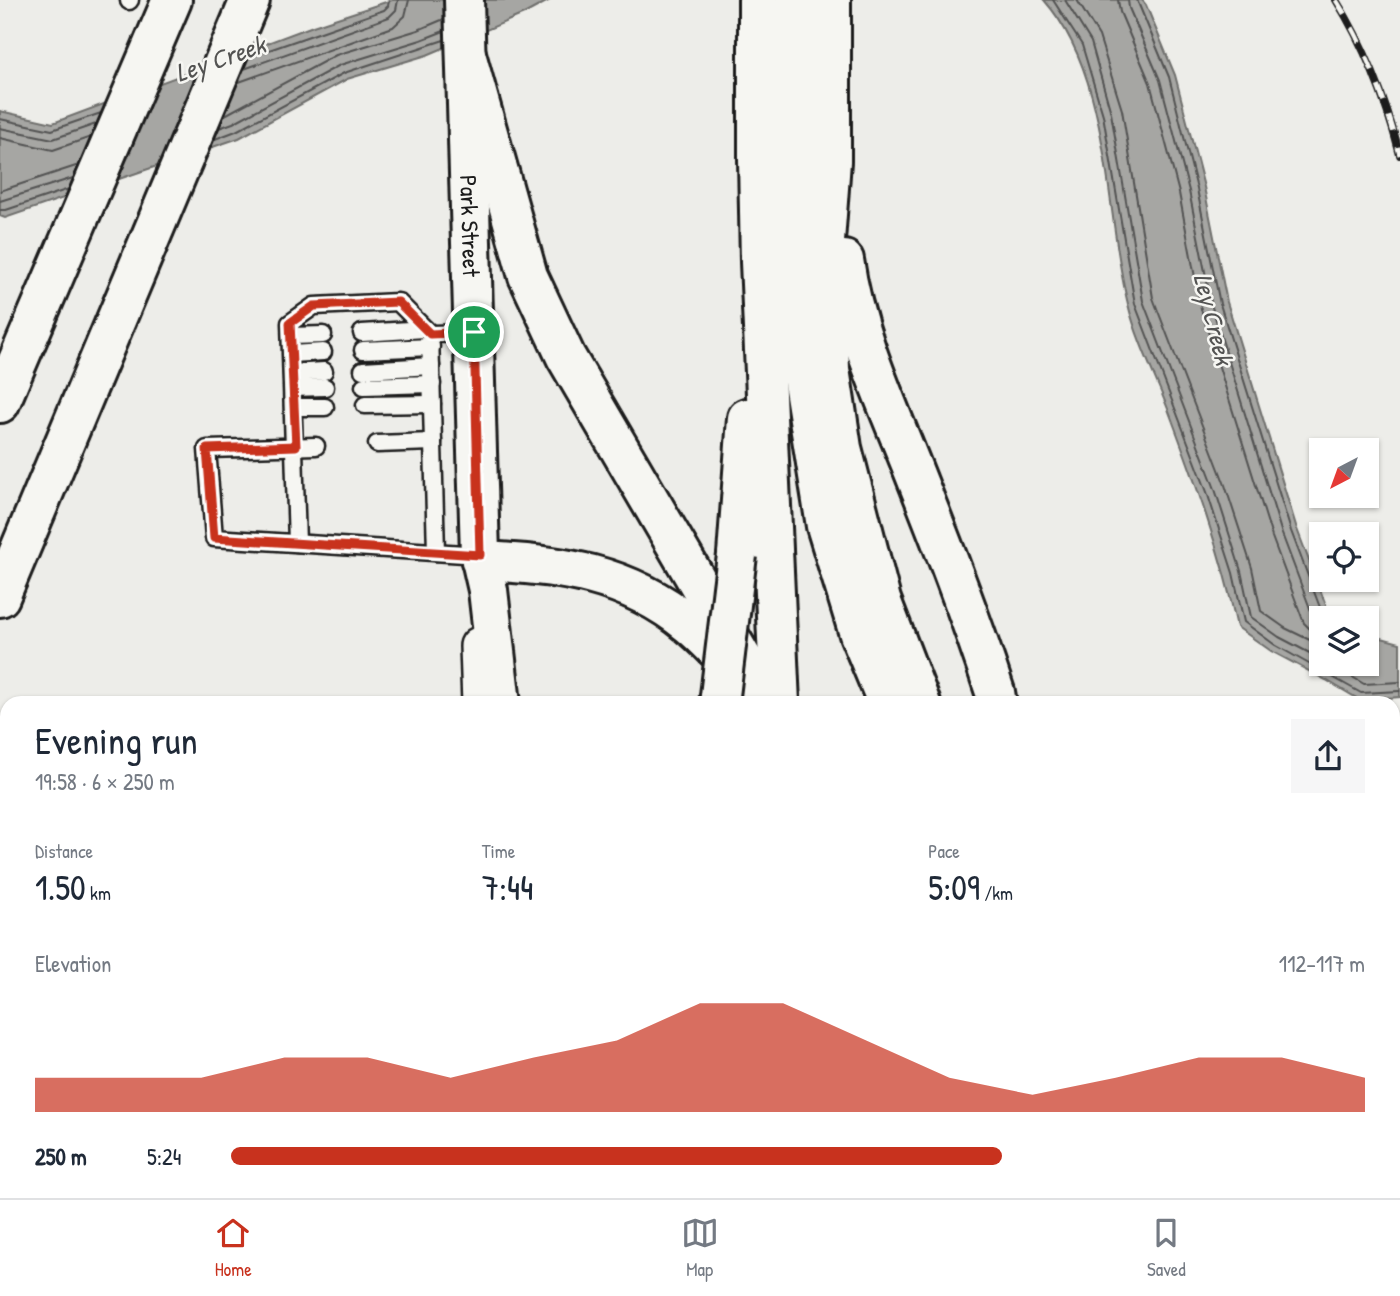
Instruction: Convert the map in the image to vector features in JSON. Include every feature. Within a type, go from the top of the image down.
[{"type":"main road","points":[[0,403],[172,0]]},
{"type":"main road","points":[[0,597],[250,0]]},
{"type":"main road","name":"Park Street","points":[[464,0],[481,558]]},
{"type":"main road","points":[[758,0],[794,160],[825,241],[830,369],[842,448],[881,600],[918,696]]},
{"type":"main road","points":[[795,0],[794,160],[799,356],[827,526],[859,634],[885,696]]},
{"type":"main road","points":[[720,696],[737,555],[760,262],[794,160],[831,0]]},
{"type":"main road","points":[[466,54],[528,276],[566,358],[768,696]]},
{"type":"main road","points":[[794,160],[849,290],[871,363],[954,574],[996,696]]},
{"type":"main road","points":[[760,262],[773,543],[771,696]]},
{"type":"main road","points":[[501,696],[488,590],[481,558],[561,567],[615,581],[639,592],[688,623],[766,696]]},
{"type":"street","name":"Park Street","points":[[481,558],[478,602],[481,696]]},
{"type":"lane","points":[[297,543],[290,323],[314,306],[398,302],[429,337],[436,552]]},
{"type":"lane","points":[[362,332],[429,337]]},
{"type":"lane","points":[[363,351],[429,337],[474,332]]},
{"type":"lane","points":[[291,336],[323,335]]},
{"type":"lane","points":[[292,354],[323,352]]},
{"type":"lane","points":[[431,366],[363,378],[432,384]]},
{"type":"lane","points":[[293,380],[324,379]]},
{"type":"lane","points":[[365,405],[432,404]]},
{"type":"lane","points":[[294,407],[325,407]]},
{"type":"lane","points":[[377,444],[433,442]]},
{"type":"lane","points":[[316,446],[207,449],[214,538],[436,552],[481,558]]},
{"type":"water","points":[[392,0],[550,0],[524,14],[427,55],[347,79],[239,138],[5,218],[0,216],[0,111],[53,123],[313,26]]},
{"type":"water","name":"Ley Creek","points":[[1044,0],[1142,0],[1175,75],[1204,187],[1227,302],[1309,560],[1309,592],[1321,592],[1326,606],[1309,606],[1309,671],[1271,651],[1237,627],[1223,571],[1197,490],[1131,317],[1120,267],[1094,105],[1082,67],[1066,31]]},
{"type":"water","points":[[1379,637],[1400,643],[1400,696],[1353,696],[1318,676],[1379,676]]},
{"type":"railway","points":[[1336,0],[1374,75],[1400,155]]},
{"type":"route","points":[[398,302],[430,334],[474,332],[480,555],[214,538],[207,449],[296,446],[290,323],[314,306],[398,302]]}]
